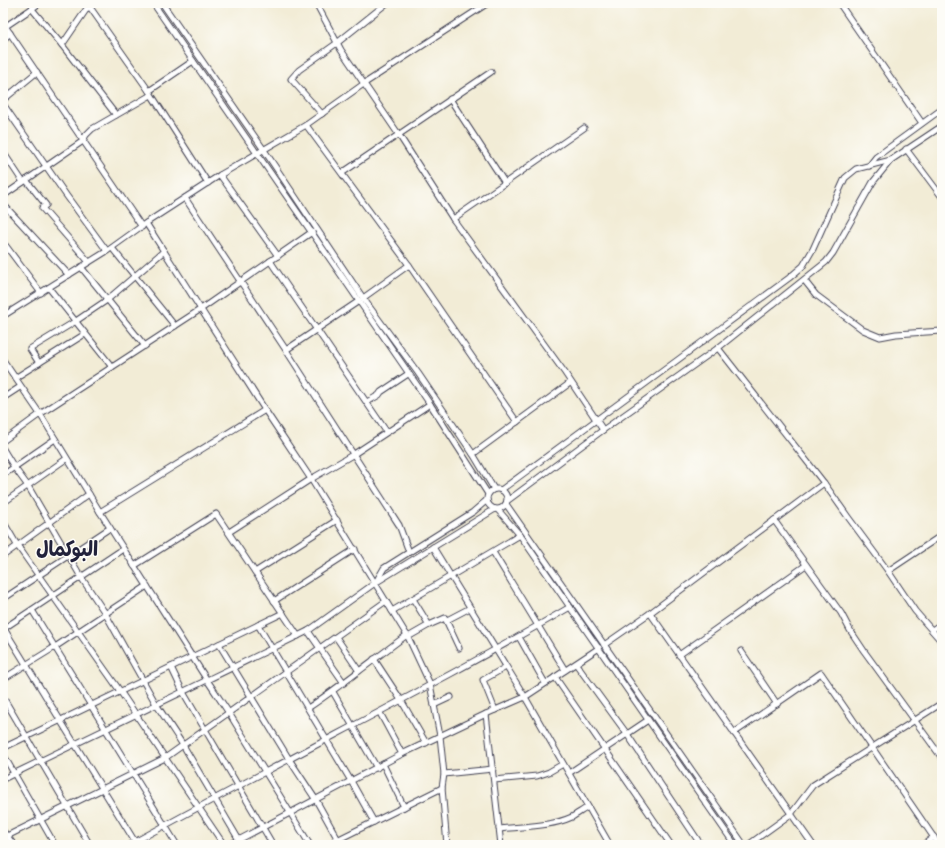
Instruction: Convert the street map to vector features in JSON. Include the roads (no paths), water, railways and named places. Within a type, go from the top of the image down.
[{"type":"street","points":[[40,3],[4,25],[83,141],[164,251],[337,520],[408,636],[430,684],[440,736],[444,774],[442,788],[447,844],[442,845]]},
{"type":"street","points":[[153,3],[312,232],[418,373],[494,490]]},
{"type":"street","points":[[162,3],[264,150],[408,374],[430,404],[488,494],[487,500],[490,506],[497,509],[520,535],[735,845]]},
{"type":"street","points":[[316,3],[337,42],[399,134],[453,219],[565,373],[570,383],[603,430]]},
{"type":"street","points":[[322,114],[291,79],[299,70],[387,3]]},
{"type":"street","points":[[3,316],[112,248],[220,175],[306,125],[365,83],[488,3]]},
{"type":"street","points":[[839,3],[922,123]]},
{"type":"street","points":[[62,44],[89,4],[150,93],[208,183]]},
{"type":"street","points":[[32,9],[62,44],[116,115]]},
{"type":"street","points":[[3,40],[10,33]]},
{"type":"street","points":[[3,196],[83,141],[86,134],[92,129],[150,93],[193,60]]},
{"type":"street","points":[[3,100],[37,72]]},
{"type":"street","points":[[342,173],[491,72]]},
{"type":"street","points":[[450,99],[505,182]]},
{"type":"street","points":[[3,104],[107,251]]},
{"type":"street","points":[[869,166],[876,156],[942,109]]},
{"type":"street","points":[[306,125],[409,265],[517,422]]},
{"type":"street","points":[[3,779],[308,631],[375,583],[497,509],[504,507],[507,502],[603,430],[718,348],[826,262],[833,253],[873,182],[891,160],[942,126]]},
{"type":"street","points":[[453,219],[584,128]]},
{"type":"street","points":[[906,149],[942,197]]},
{"type":"street","points":[[3,152],[24,181],[46,205],[42,208],[89,262]]},
{"type":"street","points":[[488,494],[494,490],[501,490],[789,278],[802,266],[813,249],[845,178],[856,169],[891,160]]},
{"type":"street","points":[[220,175],[278,256]]},
{"type":"street","points":[[185,198],[286,350],[399,525],[409,552]]},
{"type":"street","points":[[3,204],[69,275]]},
{"type":"street","points":[[3,441],[40,414],[201,309],[312,232]]},
{"type":"street","points":[[3,247],[6,246],[41,293]]},
{"type":"street","points":[[112,248],[175,326]]},
{"type":"street","points":[[39,363],[30,348],[76,321],[107,300],[164,251]]},
{"type":"street","points":[[270,261],[386,432]]},
{"type":"street","points":[[286,350],[409,265]]},
{"type":"street","points":[[81,267],[145,346]]},
{"type":"street","points":[[804,280],[816,295],[870,334],[880,337],[896,334],[942,331]]},
{"type":"street","points":[[49,288],[112,367]]},
{"type":"street","points":[[15,378],[85,334]]},
{"type":"street","points":[[718,348],[824,483],[915,611],[942,642]]},
{"type":"street","points":[[4,362],[40,414],[66,459],[123,549],[229,712],[310,845]]},
{"type":"street","points":[[367,402],[408,374]]},
{"type":"street","points":[[472,454],[570,383]]},
{"type":"street","points":[[3,398],[20,387]]},
{"type":"street","points":[[229,532],[311,479],[354,454],[430,404]]},
{"type":"street","points":[[100,512],[265,410]]},
{"type":"street","points":[[3,474],[55,439]]},
{"type":"street","points":[[3,449],[28,486],[81,577],[105,613],[156,704],[183,745],[240,843]]},
{"type":"street","points":[[3,503],[66,459]]},
{"type":"street","points":[[604,645],[650,613],[824,483]]},
{"type":"street","points":[[501,490],[506,494],[507,502],[604,645],[744,845]]},
{"type":"street","points":[[3,556],[89,494]]},
{"type":"street","points":[[375,583],[384,568],[473,512],[487,500]]},
{"type":"street","points":[[134,566],[216,514],[298,636]]},
{"type":"street","points":[[255,572],[337,520]]},
{"type":"street","points":[[774,520],[841,613],[864,651],[916,720],[942,758]]},
{"type":"street","points":[[3,521],[17,545],[120,691],[224,845]]},
{"type":"street","points":[[3,599],[110,528]]},
{"type":"street","points":[[392,611],[520,535]]},
{"type":"street","points":[[888,571],[942,535]]},
{"type":"street","points":[[434,547],[525,698],[610,845]]},
{"type":"street","points":[[123,549],[3,628],[136,843]]},
{"type":"street","points":[[274,600],[355,549]]},
{"type":"street","points":[[493,552],[565,670]]},
{"type":"street","points":[[679,654],[806,566]]},
{"type":"street","points":[[3,680],[147,586]]},
{"type":"street","points":[[413,599],[429,625]]},
{"type":"street","points":[[7,836],[165,758],[386,601]]},
{"type":"street","points":[[129,845],[136,843],[164,826],[266,771],[380,713],[430,684],[519,637],[570,607]]},
{"type":"street","points":[[308,708],[333,692],[374,659],[408,636],[445,618],[447,620],[470,608]]},
{"type":"street","points":[[32,610],[177,845]]},
{"type":"street","points":[[3,748],[283,613]]},
{"type":"street","points":[[650,613],[813,845]]},
{"type":"street","points":[[447,620],[459,648]]},
{"type":"street","points":[[932,630],[942,623]]},
{"type":"street","points":[[258,625],[273,648],[374,822]]},
{"type":"street","points":[[308,631],[344,683]]},
{"type":"street","points":[[336,637],[359,671]]},
{"type":"street","points":[[519,637],[545,683]]},
{"type":"street","points":[[219,644],[289,759],[316,800],[341,845]]},
{"type":"street","points":[[228,845],[240,843],[262,827],[402,754],[486,714],[525,698],[545,683],[599,648]]},
{"type":"street","points":[[741,651],[777,704]]},
{"type":"street","points":[[374,659],[401,700],[426,743]]},
{"type":"street","points":[[576,664],[627,734],[701,845]]},
{"type":"street","points":[[171,667],[183,692],[273,845]]},
{"type":"street","points":[[495,710],[483,680],[506,668]]},
{"type":"street","points":[[734,734],[821,673],[939,845]]},
{"type":"street","points":[[555,677],[671,845]]},
{"type":"street","points":[[333,692],[377,768]]},
{"type":"street","points":[[3,697],[90,845]]},
{"type":"street","points":[[434,705],[451,697]]},
{"type":"street","points":[[748,845],[791,814],[813,785],[942,703]]},
{"type":"street","points":[[380,713],[402,754]]},
{"type":"street","points":[[486,714],[501,845]]},
{"type":"street","points":[[569,773],[648,720]]},
{"type":"street","points":[[3,754],[55,845]]},
{"type":"street","points":[[384,764],[404,807]]},
{"type":"street","points":[[494,780],[537,776],[549,772],[563,764]]},
{"type":"street","points":[[444,774],[493,769]]},
{"type":"street","points":[[327,845],[442,788]]},
{"type":"street","points":[[499,829],[559,822],[588,807]]},
{"type":"street","points":[[3,831],[14,845]]},
{"type":"street","points":[[923,845],[934,837]]},
{"type":"district","name":"البوكمال","points":[[67,551]]}]
